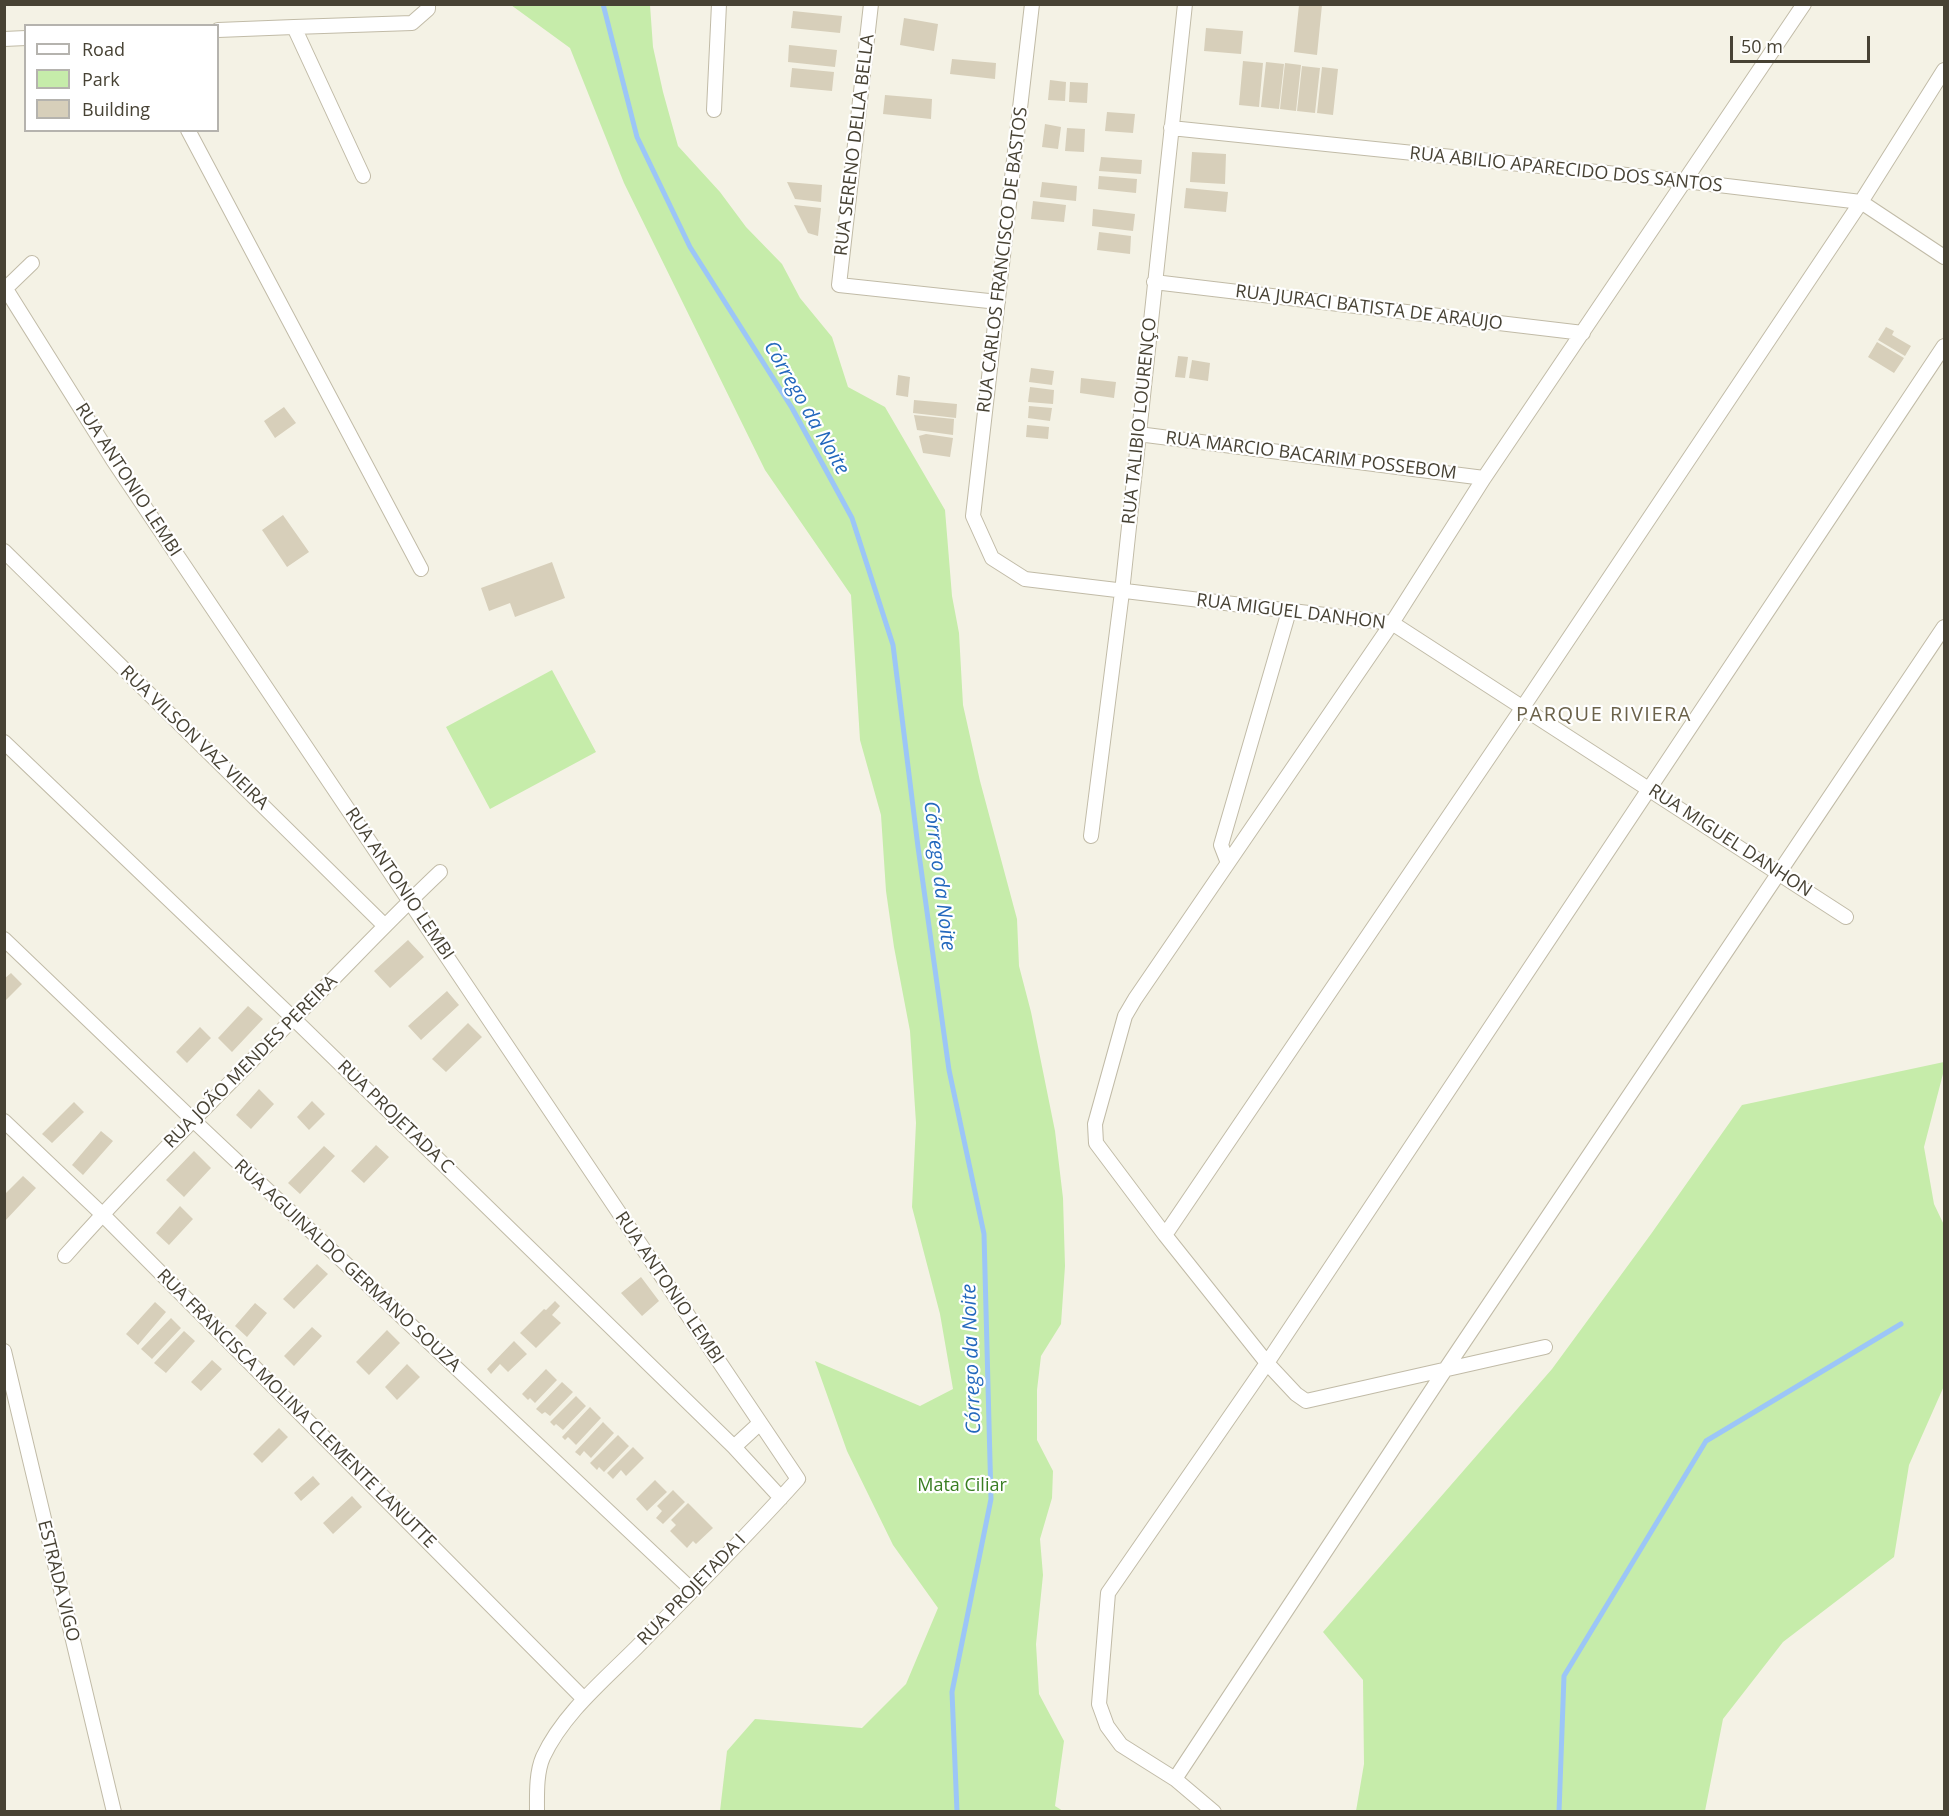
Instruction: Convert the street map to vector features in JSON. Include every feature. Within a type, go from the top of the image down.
[{"type":"street","points":[[219,30],[412,23],[428,9],[428,4]]},
{"type":"street","points":[[714,110],[719,4]]},
{"type":"street","name":"RUA SERENO DELLA BELLA","points":[[871,4],[838,285],[998,302]]},
{"type":"street","name":"RUA CARLOS FRANCISCO DE BASTOS","points":[[973,516],[1032,4]]},
{"type":"street","name":"RUA TALIBIO LOURENÇO","points":[[1091,836],[1122,592],[1185,4]]},
{"type":"street","points":[[1545,1347],[1306,1401],[1296,1394],[1267,1363],[1165,1235],[1096,1143],[1095,1124],[1125,1016],[1392,623],[1484,478],[1804,4]]},
{"type":"street","points":[[294,27],[363,176]]},
{"type":"street","points":[[4,39],[24,38]]},
{"type":"street","points":[[1165,1235],[1523,707],[1861,202],[1944,70]]},
{"type":"street","name":"RUA ABILIO APARECIDO DOS SANTOS","points":[[1171,128],[1685,181],[1861,202],[1944,257]]},
{"type":"street","points":[[189,132],[421,569]]},
{"type":"street","points":[[5,288],[32,264]]},
{"type":"street","name":"RUA JURACI BATISTA DE ARAUJO","points":[[1155,282],[1583,333]]},
{"type":"street","name":"RUA ANTONIO LEMBI","points":[[5,288],[113,460],[798,1479]]},
{"type":"street","points":[[1214,1812],[1175,1779],[1121,1745],[1107,1726],[1099,1704],[1108,1593],[1267,1363],[1944,346]]},
{"type":"street","name":"RUA MARCIO BACARIM POSSEBOM","points":[[1138,434],[1484,478]]},
{"type":"street","name":"RUA MIGUEL DANHON","points":[[973,516],[993,558],[1025,579],[1392,623],[1846,917]]},
{"type":"street","name":"RUA VILSON VAZ VIEIRA","points":[[4,551],[384,925]]},
{"type":"street","points":[[1228,863],[1221,845],[1289,611]]},
{"type":"street","points":[[1175,1779],[1445,1370],[1944,627]]},
{"type":"street","name":"RUA PROJETADA C","points":[[4,742],[294,1018],[734,1447],[781,1498]]},
{"type":"street","name":"RUA JOÃO MENDES PEREIRA","points":[[65,1256],[102,1214],[193,1120],[384,925],[440,872]]},
{"type":"street","name":"RUA AGUINALDO GERMANO SOUZA","points":[[4,939],[692,1590]]},
{"type":"street","name":"RUA FRANCISCA MOLINA CLEMENTE LANUTTE","points":[[4,1121],[102,1214],[584,1699]]},
{"type":"street","name":"ESTRADA VIGO","points":[[4,1351],[114,1812]]},
{"type":"street","points":[[734,1447],[760,1423]]},
{"type":"street","name":"RUA PROJETADA I","points":[[537,1812],[537,1790],[542,1759],[557,1733],[584,1699],[798,1479]]},
{"type":"green space","name":"Mata Ciliar","points":[[511,5],[650,5],[653,47],[678,146],[720,192],[746,227],[782,264],[800,298],[832,337],[848,387],[885,407],[945,510],[952,596],[959,633],[963,705],[980,781],[1017,919],[1019,966],[1031,1012],[1055,1131],[1063,1198],[1065,1266],[1061,1324],[1041,1356],[1037,1390],[1037,1440],[1053,1471],[1052,1498],[1040,1539],[1043,1575],[1036,1644],[1039,1694],[1064,1741],[1055,1806],[1063,1811],[720,1811],[727,1751],[755,1719],[862,1728],[906,1684],[938,1608],[893,1545],[847,1451],[815,1361],[920,1406],[953,1389],[940,1314],[912,1207],[916,1123],[910,1031],[886,891],[881,815],[860,740],[851,595],[765,470],[624,183],[570,48]]},
{"type":"green space","points":[[552,670],[596,752],[490,809],[446,727]]},
{"type":"green space","points":[[1944,1062],[1944,1070],[1924,1147],[1934,1204],[1944,1225],[1944,1386],[1909,1465],[1894,1557],[1783,1642],[1723,1719],[1705,1811],[1356,1811],[1364,1764],[1363,1680],[1323,1632],[1552,1369],[1742,1105]]},
{"type":"building","points":[[1299,5],[1322,5],[1317,55],[1294,52]]},
{"type":"building","points":[[793,11],[842,16],[840,33],[791,28]]},
{"type":"building","points":[[904,18],[938,24],[934,51],[900,45]]},
{"type":"building","points":[[1206,28],[1243,31],[1241,54],[1204,51]]},
{"type":"building","points":[[789,45],[837,50],[835,67],[788,62]]},
{"type":"building","points":[[952,59],[996,63],[995,79],[950,74]]},
{"type":"building","points":[[1243,61],[1263,63],[1259,107],[1239,105]]},
{"type":"building","points":[[1266,62],[1284,64],[1279,109],[1261,107]]},
{"type":"building","points":[[1285,63],[1301,65],[1296,111],[1280,109]]},
{"type":"building","points":[[1302,66],[1320,68],[1315,113],[1297,111]]},
{"type":"building","points":[[1322,67],[1338,69],[1333,115],[1317,113]]},
{"type":"building","points":[[792,68],[834,72],[832,91],[790,87]]},
{"type":"building","points":[[1050,80],[1066,82],[1065,101],[1048,100]]},
{"type":"building","points":[[1070,82],[1088,83],[1087,103],[1069,102]]},
{"type":"building","points":[[885,95],[932,99],[931,119],[883,114]]},
{"type":"building","points":[[1107,112],[1135,114],[1133,133],[1105,131]]},
{"type":"building","points":[[1045,124],[1061,127],[1058,149],[1042,147]]},
{"type":"building","points":[[1067,128],[1085,129],[1084,152],[1065,151]]},
{"type":"building","points":[[1192,152],[1226,154],[1225,184],[1190,182]]},
{"type":"building","points":[[1101,157],[1142,160],[1141,174],[1099,171]]},
{"type":"building","points":[[1099,176],[1137,179],[1136,193],[1098,189]]},
{"type":"building","points":[[787,182],[822,185],[821,202],[795,199]]},
{"type":"building","points":[[1042,182],[1077,186],[1076,201],[1040,197]]},
{"type":"building","points":[[1186,188],[1228,192],[1226,212],[1184,208]]},
{"type":"building","points":[[1033,201],[1066,205],[1064,222],[1031,219]]},
{"type":"building","points":[[794,205],[821,208],[818,236],[808,233]]},
{"type":"building","points":[[1093,209],[1135,214],[1133,231],[1092,226]]},
{"type":"building","points":[[1099,232],[1131,236],[1130,254],[1097,250]]},
{"type":"building","points":[[1886,327],[1894,331],[1892,335],[1911,346],[1905,356],[1878,340]]},
{"type":"building","points":[[1877,342],[1904,358],[1894,373],[1868,357]]},
{"type":"building","points":[[1178,356],[1188,357],[1185,378],[1175,377]]},
{"type":"building","points":[[1192,360],[1210,363],[1208,381],[1189,378]]},
{"type":"building","points":[[1031,368],[1054,371],[1052,385],[1029,382]]},
{"type":"building","points":[[898,375],[910,377],[908,397],[896,395]]},
{"type":"building","points":[[1081,378],[1116,382],[1114,398],[1080,393]]},
{"type":"building","points":[[1030,387],[1054,390],[1053,404],[1028,402]]},
{"type":"building","points":[[914,400],[957,404],[956,418],[913,413]]},
{"type":"building","points":[[1029,406],[1052,408],[1050,421],[1028,418]]},
{"type":"building","points":[[284,407],[296,423],[275,438],[264,421]]},
{"type":"building","points":[[914,415],[954,419],[953,435],[917,430]]},
{"type":"building","points":[[1027,425],[1049,427],[1048,439],[1026,437]]},
{"type":"building","points":[[926,434],[953,438],[950,457],[923,453],[919,436]]},
{"type":"building","points":[[283,515],[309,552],[287,567],[262,530]]},
{"type":"building","points":[[552,562],[565,598],[515,617],[510,603],[489,611],[481,588]]},
{"type":"building","points":[[408,940],[424,957],[390,988],[374,971]]},
{"type":"building","points":[[11,973],[22,984],[4,1002],[4,979]]},
{"type":"building","points":[[447,991],[459,1005],[421,1040],[408,1026]]},
{"type":"building","points":[[248,1006],[263,1019],[232,1052],[218,1038]]},
{"type":"building","points":[[468,1023],[482,1037],[446,1072],[432,1059]]},
{"type":"building","points":[[200,1027],[211,1038],[187,1063],[176,1052]]},
{"type":"building","points":[[259,1089],[274,1104],[251,1129],[236,1115]]},
{"type":"building","points":[[312,1101],[325,1114],[309,1130],[297,1117]]},
{"type":"building","points":[[74,1102],[84,1112],[52,1143],[42,1134]]},
{"type":"building","points":[[101,1131],[113,1141],[83,1175],[72,1165]]},
{"type":"building","points":[[376,1145],[389,1157],[364,1183],[351,1171]]},
{"type":"building","points":[[324,1146],[335,1156],[300,1194],[288,1183]]},
{"type":"building","points":[[194,1151],[211,1168],[184,1197],[166,1180]]},
{"type":"building","points":[[23,1176],[36,1188],[4,1222],[4,1195]]},
{"type":"building","points":[[180,1206],[193,1219],[169,1245],[156,1233]]},
{"type":"building","points":[[317,1264],[328,1274],[294,1309],[283,1299]]},
{"type":"building","points":[[641,1277],[659,1301],[642,1316],[621,1293]]},
{"type":"building","points":[[555,1301],[560,1306],[552,1315],[561,1323],[536,1348],[520,1333]]},
{"type":"building","points":[[155,1302],[166,1312],[138,1345],[126,1334]]},
{"type":"building","points":[[255,1303],[267,1313],[247,1337],[235,1326]]},
{"type":"building","points":[[171,1318],[181,1328],[152,1359],[141,1349]]},
{"type":"building","points":[[312,1327],[322,1336],[294,1366],[284,1356]]},
{"type":"building","points":[[387,1330],[400,1343],[369,1375],[356,1362]]},
{"type":"building","points":[[184,1331],[195,1341],[166,1373],[154,1363]]},
{"type":"building","points":[[514,1341],[527,1354],[508,1372],[500,1364],[491,1374],[487,1369]]},
{"type":"building","points":[[212,1360],[222,1369],[201,1391],[191,1382]]},
{"type":"building","points":[[407,1364],[420,1377],[397,1400],[385,1387]]},
{"type":"building","points":[[546,1369],[557,1380],[535,1403],[530,1398],[528,1400],[522,1394]]},
{"type":"building","points":[[562,1382],[573,1392],[550,1416],[545,1412],[542,1414],[536,1409]]},
{"type":"building","points":[[576,1396],[586,1406],[563,1430],[556,1424],[554,1426],[550,1422]]},
{"type":"building","points":[[590,1407],[601,1418],[576,1445],[568,1437],[565,1440],[562,1437]]},
{"type":"building","points":[[603,1422],[614,1433],[591,1458],[584,1451],[580,1456],[575,1452]]},
{"type":"building","points":[[279,1428],[288,1437],[262,1463],[253,1454]]},
{"type":"building","points":[[618,1435],[629,1446],[604,1472],[599,1467],[597,1470],[590,1463]]},
{"type":"building","points":[[633,1447],[644,1458],[626,1476],[621,1470],[613,1479],[607,1473]]},
{"type":"building","points":[[313,1476],[320,1484],[301,1501],[294,1493]]},
{"type":"building","points":[[655,1480],[667,1492],[647,1511],[636,1499]]},
{"type":"building","points":[[673,1490],[685,1502],[663,1524],[656,1518],[662,1511],[657,1506]]},
{"type":"building","points":[[352,1496],[362,1507],[333,1534],[323,1523]]},
{"type":"building","points":[[688,1503],[713,1528],[696,1544],[693,1541],[687,1548],[670,1531],[676,1525],[671,1520]]},
{"type":"waterway","name":"Córrego da Noite","points":[[603,4],[637,137],[690,247],[792,408],[852,518],[893,645],[949,1070],[984,1234],[991,1499],[952,1692],[957,1812]]},
{"type":"waterway","points":[[1559,1812],[1564,1676],[1706,1441],[1901,1324]]},
{"type":"district","name":"PARQUE RIVIERA","points":[[1604,715]]}]
